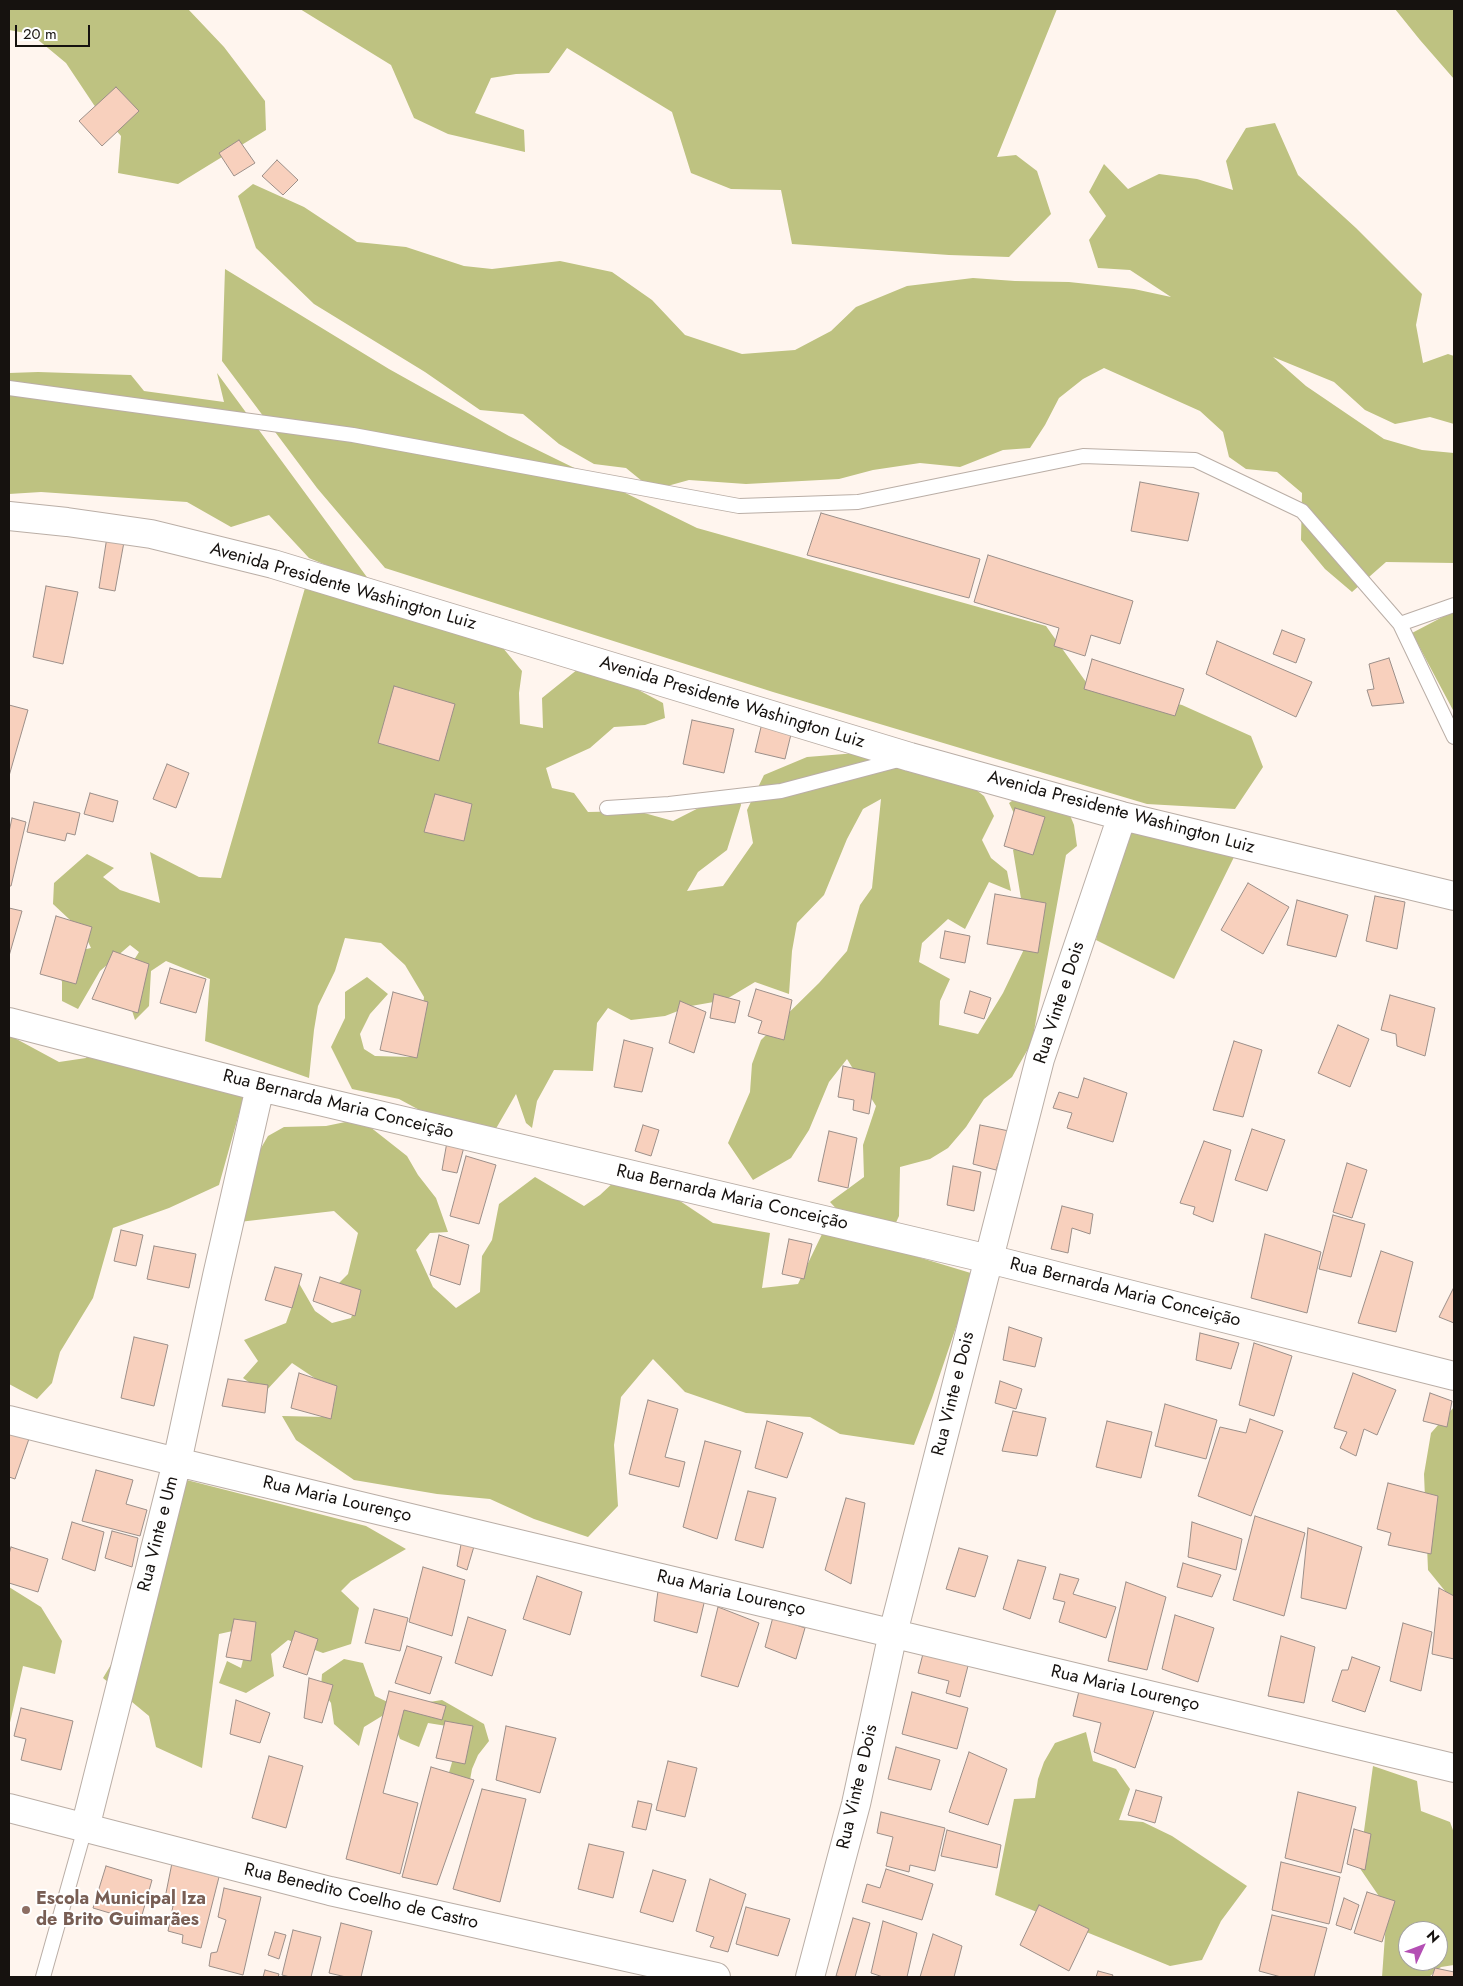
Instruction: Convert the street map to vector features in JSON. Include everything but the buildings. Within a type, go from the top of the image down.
[{"type":"street","name":"Avenida Presidente Washington Luiz","points":[[9,516],[151,534],[273,564],[910,757],[1122,816],[1454,896]]},
{"type":"street","name":"Rua Vinte e Dois","points":[[810,1977],[856,1804],[893,1633],[1040,1060],[1122,816]]},
{"type":"street","name":"Rua Bernarda Maria Conceição","points":[[9,1022],[260,1087],[989,1259],[1454,1376]]},
{"type":"street","name":"Rua Vinte e Um","points":[[85,1828],[177,1462],[260,1087]]},
{"type":"street","name":"Rua Maria Lourenço","points":[[9,1420],[1454,1768]]},
{"type":"street","name":"Rua Benedito Coelho de Castro","points":[[9,1808],[330,1891],[716,1977]]},
{"type":"lane","points":[[9,388],[353,435],[739,506],[858,502],[1082,456],[1195,460],[1302,511],[1400,624],[1454,737]]},
{"type":"lane","points":[[1400,624],[1453,608]]},
{"type":"lane","points":[[607,808],[669,804],[781,791],[910,757]]},
{"type":"lane","name":"Rua Vinte e Um","points":[[43,1977],[85,1828]]},
{"type":"green space","points":[[9,9],[188,9],[224,47],[265,101],[266,130],[178,184],[118,173],[121,136],[94,105],[66,63],[31,34],[9,30]]},
{"type":"green space","points":[[300,9],[1057,9],[997,157],[1016,155],[1037,171],[1051,214],[1009,257],[949,255],[792,244],[781,190],[731,189],[691,173],[672,112],[567,48],[549,73],[516,74],[491,78],[475,113],[524,130],[525,152],[448,134],[414,118],[391,65]]},
{"type":"green space","points":[[1395,9],[1454,9],[1454,79],[1420,40]]},
{"type":"green space","points":[[1275,123],[1298,175],[1356,228],[1422,294],[1416,325],[1423,363],[1448,354],[1454,356],[1454,424],[1430,417],[1395,424],[1365,410],[1334,382],[1273,357],[1306,386],[1384,439],[1422,450],[1454,453],[1454,563],[1386,562],[1352,592],[1325,569],[1301,540],[1302,493],[1277,472],[1246,469],[1229,457],[1223,432],[1200,411],[1104,368],[1083,379],[1059,398],[1030,448],[1003,450],[960,467],[920,463],[873,470],[839,479],[746,484],[689,480],[653,490],[626,468],[594,464],[559,444],[523,414],[480,410],[425,372],[314,304],[256,248],[238,196],[253,184],[304,207],[357,242],[406,247],[464,266],[492,269],[560,261],[612,272],[652,300],[685,335],[742,354],[795,350],[831,331],[856,307],[907,286],[973,278],[1069,282],[1134,289],[1171,297],[1130,270],[1098,268],[1089,240],[1106,216],[1089,192],[1104,164],[1128,189],[1159,174],[1197,179],[1233,190],[1226,161],[1246,128]]},
{"type":"green space","points":[[225,269],[389,369],[509,436],[697,528],[1046,626],[1086,682],[1182,705],[1251,736],[1263,767],[1235,809],[1147,804],[773,692],[385,568],[317,488],[222,361]]},
{"type":"green space","points":[[9,373],[131,375],[144,391],[224,402],[217,373],[372,584],[309,558],[269,515],[231,527],[187,502],[41,492],[9,494]]},
{"type":"green space","points":[[307,581],[503,648],[522,671],[519,693],[520,724],[543,728],[542,698],[578,669],[614,677],[663,703],[665,718],[645,725],[614,727],[590,748],[546,768],[552,788],[574,793],[588,812],[637,811],[673,821],[738,788],[741,805],[727,850],[698,872],[687,891],[723,886],[753,843],[747,810],[764,775],[807,757],[869,752],[971,786],[984,796],[994,816],[982,840],[991,858],[1007,871],[1011,891],[989,882],[965,929],[948,919],[922,943],[919,962],[950,979],[940,1001],[939,1025],[978,1034],[1003,993],[1028,941],[1013,850],[1026,838],[1009,803],[1025,792],[1067,808],[1074,825],[1077,846],[1066,855],[1032,1042],[1012,1077],[984,1099],[966,1127],[948,1148],[930,1159],[900,1167],[899,1216],[893,1229],[845,1218],[830,1202],[864,1177],[863,1145],[876,1106],[847,1059],[829,1082],[809,1130],[791,1158],[753,1180],[728,1143],[750,1092],[752,1064],[761,1040],[819,983],[847,951],[860,905],[872,888],[881,799],[863,809],[847,839],[824,895],[797,923],[792,951],[789,994],[755,982],[725,1000],[691,1006],[665,1016],[631,1020],[608,1008],[597,1023],[593,1071],[554,1070],[537,1101],[532,1128],[526,1123],[516,1094],[494,1132],[436,1119],[399,1099],[352,1089],[331,1047],[345,1018],[345,992],[367,977],[388,994],[370,1014],[360,1034],[364,1049],[375,1056],[411,1057],[420,1030],[424,997],[405,965],[381,943],[345,938],[335,971],[318,1006],[309,1078],[205,1041],[210,979],[166,961],[151,971],[149,1006],[135,1020],[122,979],[139,952],[130,945],[100,971],[78,1009],[62,1001],[62,982],[57,963],[68,953],[91,948],[84,933],[53,904],[54,883],[87,854],[114,868],[103,877],[120,890],[160,903],[150,852],[199,877],[221,878]]},
{"type":"green space","points":[[1454,611],[1454,712],[1412,633]]},
{"type":"green space","points":[[1454,712],[1454,827],[1453,826]]},
{"type":"green space","points":[[1124,822],[1235,855],[1174,979],[1096,940]]},
{"type":"green space","points":[[9,1035],[59,1062],[86,1058],[97,1039],[245,1092],[219,1185],[169,1208],[113,1228],[93,1298],[60,1352],[52,1383],[37,1399],[9,1384]]},
{"type":"green space","points":[[360,1119],[407,1156],[418,1175],[436,1198],[448,1232],[430,1233],[416,1250],[433,1287],[456,1308],[480,1292],[482,1256],[492,1240],[499,1204],[535,1177],[584,1206],[600,1195],[630,1167],[660,1167],[677,1199],[713,1223],[770,1233],[762,1288],[798,1284],[823,1232],[908,1254],[974,1274],[914,1445],[840,1434],[810,1417],[746,1413],[685,1392],[653,1359],[621,1397],[614,1445],[618,1506],[588,1537],[534,1519],[490,1499],[437,1494],[354,1480],[296,1440],[282,1416],[326,1417],[331,1389],[292,1363],[264,1393],[243,1378],[258,1361],[244,1340],[286,1323],[292,1306],[293,1273],[315,1311],[332,1323],[351,1318],[358,1298],[335,1287],[348,1274],[358,1233],[334,1211],[239,1222],[254,1160],[268,1136],[284,1127],[326,1126]]},
{"type":"green space","points":[[1454,1407],[1454,1602],[1428,1570],[1424,1474],[1431,1433]]},
{"type":"green space","points":[[179,1478],[366,1526],[406,1549],[351,1581],[341,1591],[359,1608],[351,1644],[323,1653],[288,1640],[271,1654],[274,1676],[246,1693],[219,1683],[227,1661],[241,1668],[251,1627],[219,1634],[202,1768],[156,1747],[149,1716],[103,1678],[118,1653]]},
{"type":"green space","points":[[9,1587],[41,1607],[62,1641],[55,1674],[23,1666],[9,1727]]},
{"type":"green space","points":[[344,1659],[363,1663],[375,1696],[398,1707],[442,1700],[484,1724],[489,1741],[478,1755],[472,1769],[467,1796],[448,1776],[457,1745],[453,1727],[428,1723],[419,1747],[400,1739],[394,1724],[382,1716],[364,1727],[359,1746],[334,1724],[331,1703],[321,1688],[322,1674]]},
{"type":"green space","points":[[1086,1732],[1093,1761],[1116,1769],[1130,1789],[1119,1820],[1143,1822],[1172,1836],[1247,1886],[1221,1921],[1202,1960],[1170,1966],[995,1895],[1014,1799],[1035,1798],[1038,1779],[1044,1762],[1055,1743]]},
{"type":"green space","points":[[1373,1766],[1417,1781],[1421,1811],[1450,1822],[1454,1833],[1454,1965],[1448,1966],[1448,1921],[1398,1921],[1398,1971],[1436,1971],[1429,1977],[1382,1977],[1387,1908],[1359,1867]]},
{"type":"place","name":"Escola Municipal Iza de Brito Guimarães","points":[[26,1910]]}]
